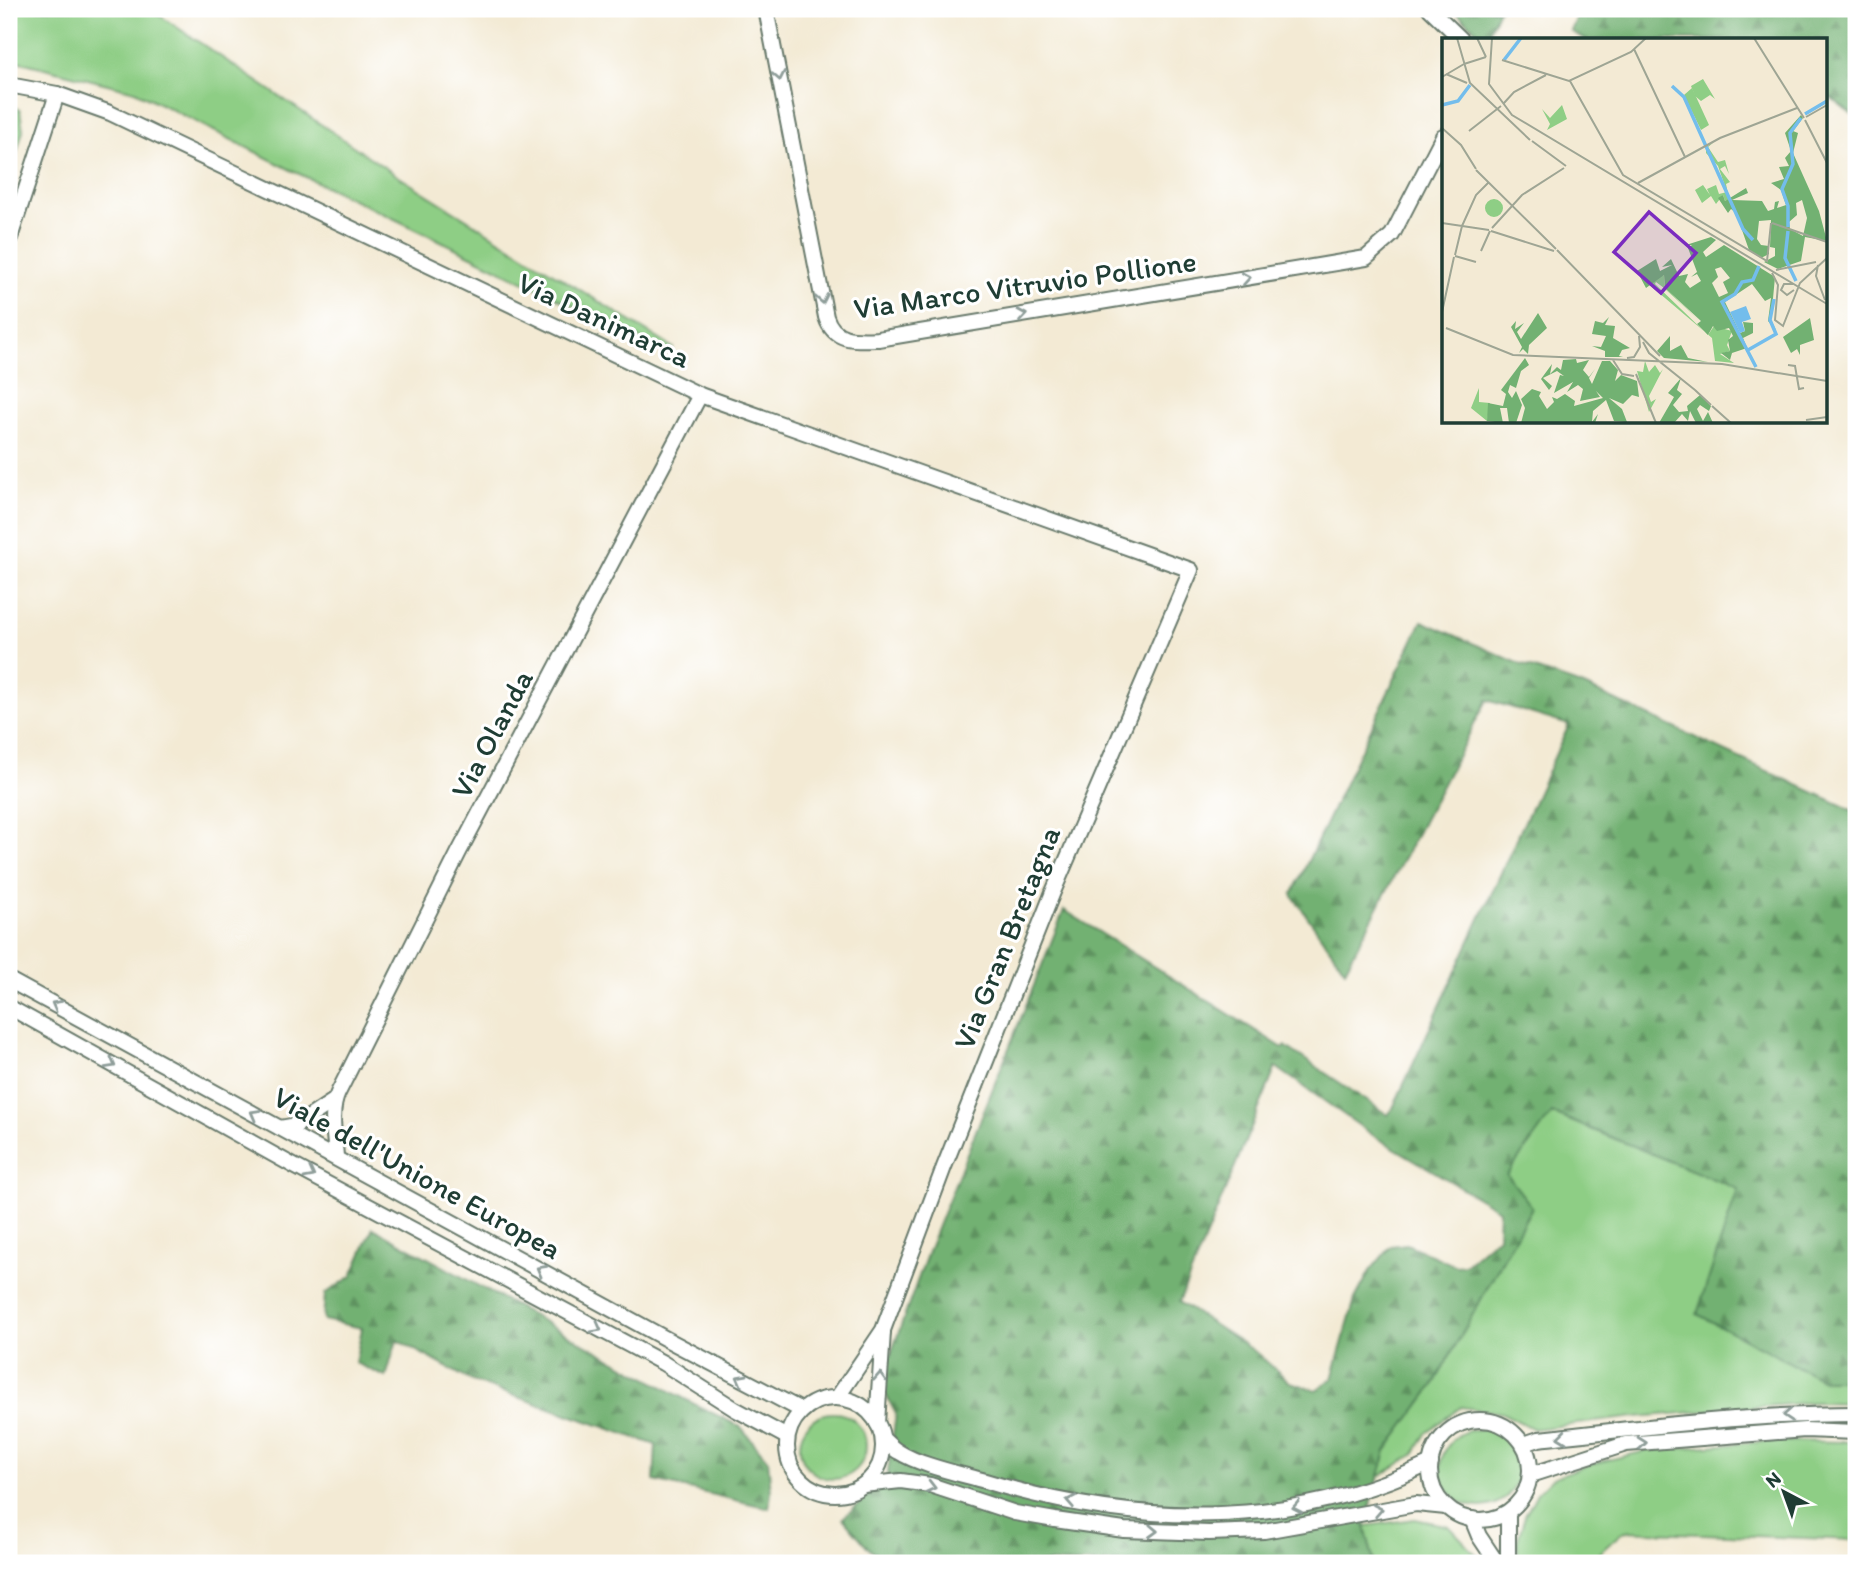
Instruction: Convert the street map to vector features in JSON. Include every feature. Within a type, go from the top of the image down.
[{"type":"street","name":"Via Marco Vitruvio Pollione","points":[[766,9],[826,317],[829,326],[837,335],[850,340],[878,339],[1366,258],[1392,235],[1442,138]]},
{"type":"street","points":[[1430,9],[1460,38]]},
{"type":"street","name":"Via Danimarca","points":[[9,85],[57,94],[131,123],[701,395],[1191,570]]},
{"type":"street","points":[[9,241],[57,94]]},
{"type":"street","name":"Via Olanda","points":[[336,1157],[335,1100],[432,905],[701,395]]},
{"type":"street","name":"Via Gran Bretagna","points":[[837,1398],[883,1330],[944,1167],[1053,892],[1191,570]]},
{"type":"street","name":"Viale dell'Unione Europea","points":[[9,980],[801,1410]]},
{"type":"street","name":"Viale dell'Unione Europea","points":[[9,1007],[294,1166],[663,1363],[735,1409],[787,1437]]},
{"type":"street","points":[[280,1128],[297,1125],[335,1100]]},
{"type":"street","name":"Via Gran Bretagna","points":[[877,1423],[883,1330]]},
{"type":"street","points":[[863,1485],[875,1472],[882,1456],[883,1439],[877,1423],[867,1410],[853,1401],[837,1398],[818,1400],[801,1410],[787,1437],[787,1456],[794,1474],[808,1488],[826,1494],[846,1493],[863,1485],[901,1481],[930,1485],[1015,1513],[1124,1530],[1197,1532],[1264,1531],[1416,1504],[1447,1507]]},
{"type":"street","points":[[1524,1444],[1539,1439],[1710,1421],[1802,1414],[1856,1414]]},
{"type":"street","points":[[1479,1420],[1496,1423],[1511,1431],[1524,1444],[1530,1475],[1526,1489],[1508,1512],[1484,1520],[1458,1515],[1447,1507],[1433,1487],[1431,1463],[1436,1447],[1447,1433],[1462,1424],[1479,1420]]},
{"type":"street","points":[[1530,1475],[1626,1444],[1792,1431],[1856,1432]]},
{"type":"street","points":[[883,1439],[901,1454],[1010,1489],[1125,1512],[1205,1515],[1267,1512],[1318,1503],[1367,1490],[1431,1463]]},
{"type":"street","points":[[1508,1512],[1508,1563]]},
{"type":"street","points":[[1472,1519],[1479,1536],[1497,1563]]},
{"type":"green space","points":[[9,9],[150,9],[393,173],[673,348],[671,354],[291,170],[135,91],[9,59]]},
{"type":"green space","points":[[1457,9],[1499,9],[1486,38],[1457,13]]},
{"type":"green space","points":[[1580,9],[1856,9],[1856,117],[1826,94],[1826,38],[1583,38],[1571,31]]},
{"type":"green space","points":[[9,103],[20,110],[23,130],[9,180]]},
{"type":"green space","points":[[1422,621],[1520,664],[1584,686],[1856,812],[1856,1380],[1823,1380],[1697,1314],[1738,1189],[1552,1113],[1507,1175],[1532,1207],[1433,1386],[1386,1451],[1365,1526],[1374,1563],[906,1563],[871,1551],[843,1518],[877,1488],[886,1485],[896,1414],[880,1384],[930,1246],[1064,910],[1283,1048],[1285,1046],[1388,1115],[1569,725],[1487,700],[1345,970],[1292,895]],"holes":[[[1276,1067],[1374,1136],[1499,1210],[1498,1236],[1465,1265],[1456,1266],[1407,1244],[1391,1246],[1370,1271],[1355,1299],[1332,1379],[1316,1390],[1290,1382],[1253,1350],[1179,1302]]]},
{"type":"green space","points":[[1551,1113],[1739,1189],[1823,1380],[1856,1380],[1856,1403],[1815,1402],[1636,1417],[1534,1429],[1502,1413],[1461,1407],[1427,1432],[1414,1454],[1379,1477],[1386,1451],[1433,1386],[1532,1207],[1507,1175]]},
{"type":"green space","points":[[373,1228],[694,1404],[741,1427],[768,1460],[771,1492],[769,1508],[654,1481],[656,1445],[472,1381],[397,1340],[386,1377],[355,1363],[362,1328],[323,1320],[325,1294],[352,1276]]},
{"type":"green space","points":[[833,1413],[856,1423],[866,1446],[856,1469],[833,1479],[810,1469],[800,1446],[810,1423]]},
{"type":"green space","points":[[1480,1429],[1495,1432],[1508,1440],[1516,1453],[1519,1468],[1516,1483],[1508,1496],[1495,1504],[1480,1507],[1465,1504],[1452,1496],[1444,1483],[1441,1468],[1444,1453],[1452,1440],[1465,1432]]},
{"type":"green space","points":[[1772,1441],[1856,1442],[1856,1540],[1624,1531],[1588,1563],[1519,1563],[1517,1542],[1525,1516],[1537,1493],[1552,1478],[1587,1465],[1646,1451]]},
{"type":"green space","points":[[1415,1519],[1449,1526],[1484,1563],[1374,1563],[1365,1526]]}]
